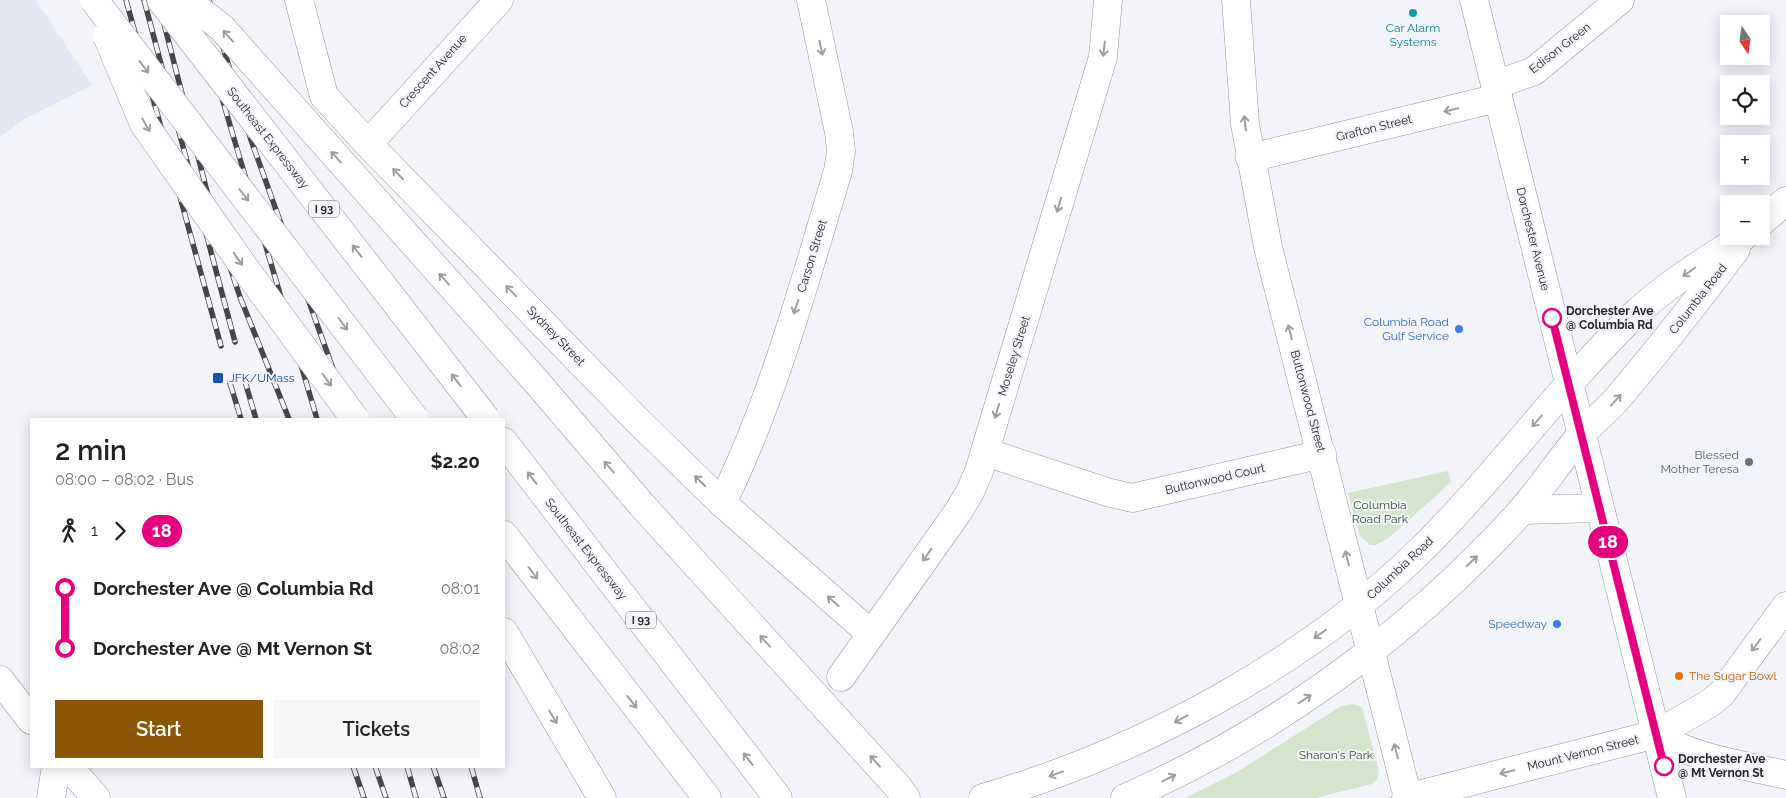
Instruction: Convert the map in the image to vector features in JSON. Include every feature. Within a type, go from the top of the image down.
[{"type":"main road","points":[[93,0],[144,124],[244,267],[354,418]]},
{"type":"main road","points":[[93,0],[414,418]]},
{"type":"main road","name":"Southeast Expressway","points":[[161,0],[485,418]]},
{"type":"main road","points":[[186,0],[222,28],[535,380],[641,504],[906,798]]},
{"type":"main road","name":"Sydney Street","points":[[299,0],[324,96],[368,144],[637,420],[722,502],[870,632]]},
{"type":"main road","name":"Crescent Avenue","points":[[368,144],[472,12],[499,0]]},
{"type":"main road","name":"Carson Street","points":[[722,502],[746,454],[763,412],[838,171],[841,151],[839,132],[811,0]]},
{"type":"main road","name":"Moseley Street","points":[[841,677],[870,632],[958,512],[970,492],[985,452],[1103,57],[1108,0]]},
{"type":"main road","name":"Buttonwood Street","points":[[1236,0],[1245,124],[1268,247],[1322,454],[1407,798]]},
{"type":"main road","name":"Dorchester Avenue","points":[[1474,0],[1672,798]]},
{"type":"main road","name":"Edison Green","points":[[1497,92],[1534,71],[1620,0]]},
{"type":"main road","name":"Grafton Street","points":[[1250,158],[1497,92]]},
{"type":"main road","points":[[1770,214],[1786,201]]},
{"type":"main road","name":"Columbia Road","points":[[983,798],[1101,757],[1167,726],[1274,664],[1359,605],[1401,569],[1456,514],[1569,384],[1636,314],[1692,270],[1731,245]]},
{"type":"main road","name":"Columbia Road","points":[[1125,798],[1194,765],[1264,726],[1306,699],[1371,651],[1472,562],[1523,510],[1581,434],[1614,402],[1660,347],[1738,245]]},
{"type":"main road","name":"Southeast Expressway","points":[[505,443],[778,798]]},
{"type":"main road","name":"Buttonwood Court","points":[[985,452],[1107,492],[1132,498],[1322,454]]},
{"type":"main road","points":[[1523,510],[1599,508]]},
{"type":"main road","points":[[505,536],[707,798]]},
{"type":"main road","points":[[1656,734],[1709,704],[1722,693],[1786,606]]},
{"type":"main road","points":[[505,634],[528,676],[602,798]]},
{"type":"main road","points":[[0,680],[30,719]]},
{"type":"main road","name":"Mount Vernon Street","points":[[1407,798],[1656,734],[1669,745],[1694,754],[1786,775]]},
{"type":"main road","points":[[51,798],[56,768]]},
{"type":"main road","points":[[68,768],[79,798]]},
{"type":"main road","points":[[69,768],[96,798]]},
{"type":"shaded area","points":[[0,0],[36,0],[92,85],[23,120],[0,137]]},
{"type":"green space","name":"Columbia Road Park","points":[[1448,471],[1451,482],[1390,537],[1376,545],[1370,545],[1360,536],[1348,493]]},
{"type":"green space","name":"Sharon's Park","points":[[1352,704],[1362,707],[1379,771],[1377,779],[1372,784],[1315,798],[1185,798],[1237,772],[1341,706]]},
{"type":"railway","points":[[126,0],[221,346]]},
{"type":"railway","points":[[144,0],[235,342]]},
{"type":"railway","points":[[158,0],[214,219],[240,297],[289,418]]},
{"type":"railway","points":[[193,0],[317,418]]},
{"type":"railway","points":[[209,0],[251,140],[351,418]]},
{"type":"railway","points":[[244,378],[256,418]]},
{"type":"railway","points":[[230,383],[241,418]]},
{"type":"railway","points":[[354,768],[364,798]]},
{"type":"railway","points":[[376,768],[386,798]]},
{"type":"railway","points":[[408,768],[416,798]]},
{"type":"railway","points":[[434,768],[444,798]]},
{"type":"railway","points":[[472,768],[480,798]]},
{"type":"bus line","name":"18","points":[[1552,318],[1664,766]]},
{"type":"place","name":"Car Alarm Systems","points":[[1413,13]]},
{"type":"place","name":"Dorchester Ave @ Columbia Rd","points":[[1552,318]]},
{"type":"place","name":"Columbia Road Gulf Service","points":[[1459,329]]},
{"type":"place","name":"JFK/UMass","points":[[218,378]]},
{"type":"place","name":"Blessed Mother Teresa","points":[[1749,462]]},
{"type":"place","name":"Speedway","points":[[1557,624]]},
{"type":"place","name":"The Sugar Bowl","points":[[1679,676]]},
{"type":"place","name":"Dorchester Ave @ Mt Vernon St","points":[[1664,766]]}]
